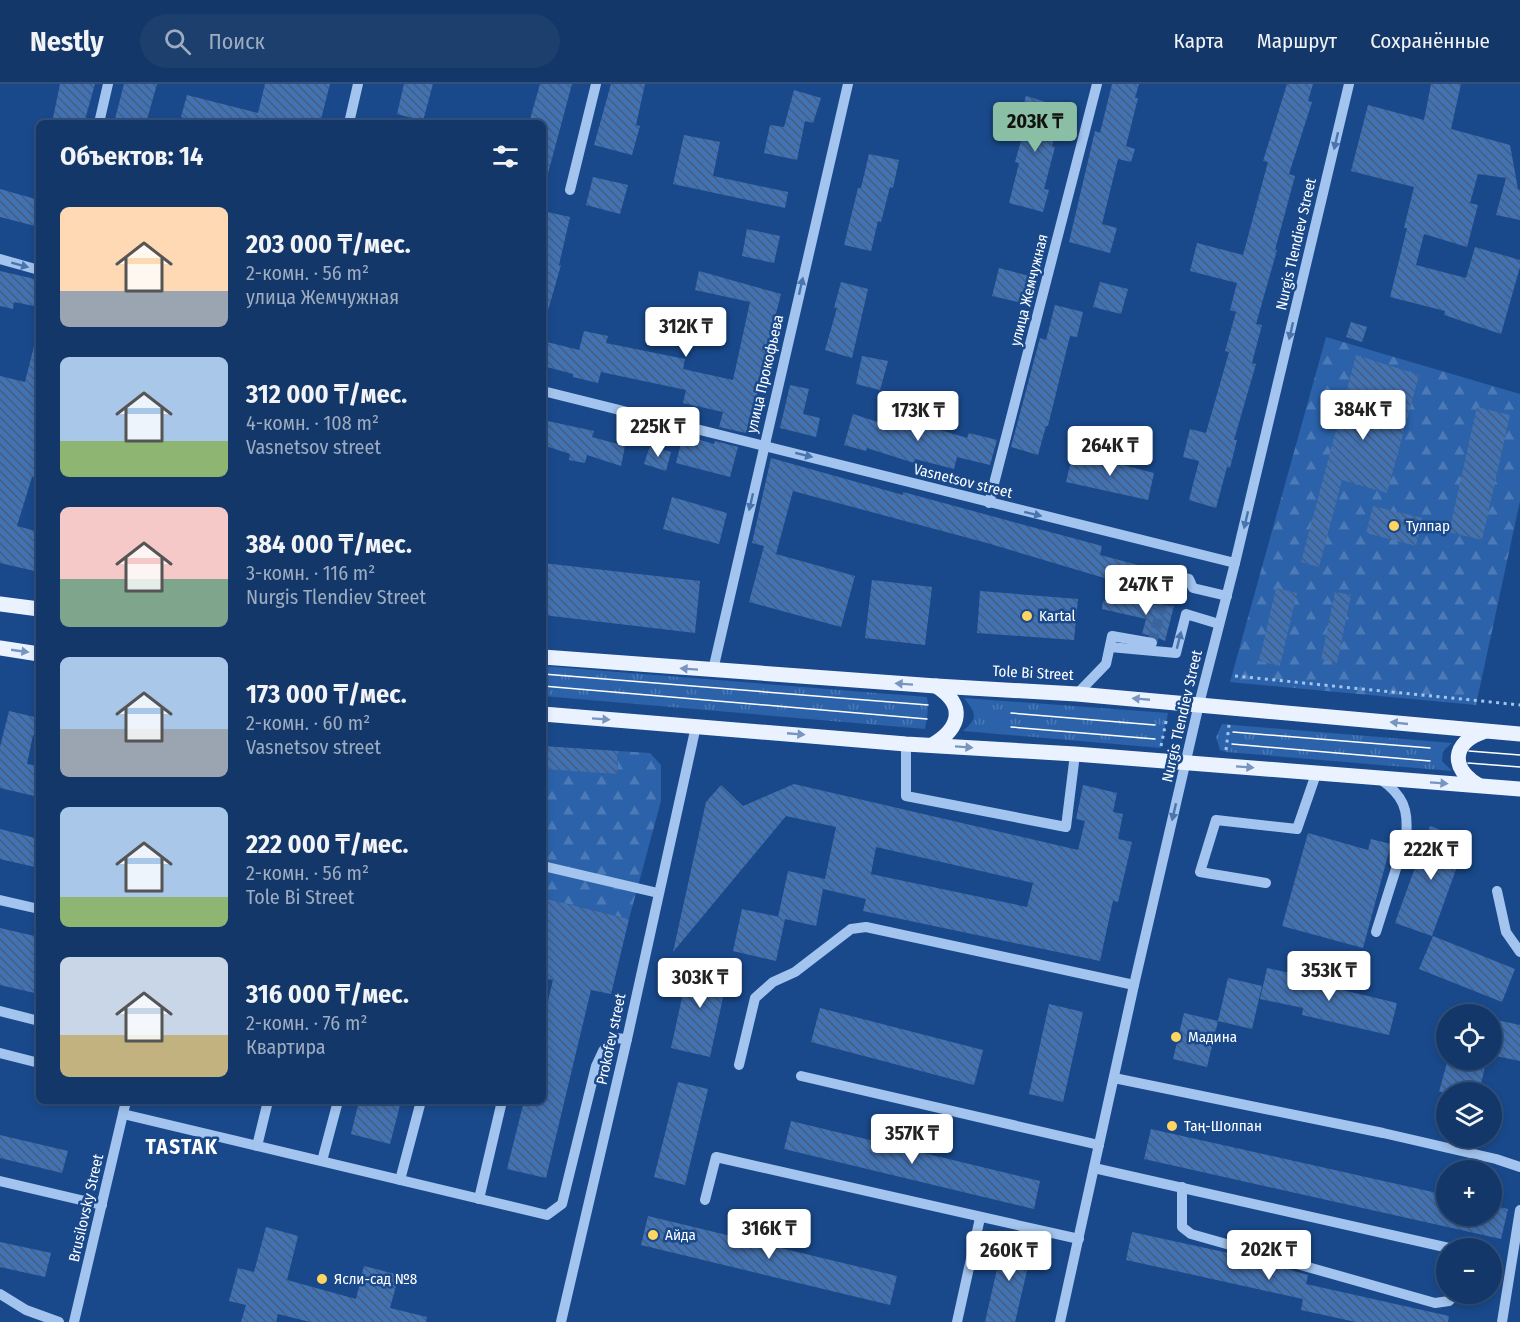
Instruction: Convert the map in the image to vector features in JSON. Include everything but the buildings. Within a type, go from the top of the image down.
[{"type":"main road","points":[[0,604],[36,609]]},
{"type":"main road","points":[[0,648],[36,654]]},
{"type":"main road","name":"Tole Bi Street","points":[[546,657],[1077,694],[1520,734]]},
{"type":"main road","points":[[932,745],[946,736],[952,728],[956,715],[954,703],[948,694],[936,686]]},
{"type":"main road","points":[[546,714],[906,744],[1075,754],[1520,789]]},
{"type":"main road","points":[[1480,786],[1466,778],[1461,771],[1458,759],[1462,744],[1470,736],[1483,732]]},
{"type":"street","points":[[100,120],[108,84]]},
{"type":"street","points":[[350,120],[358,84]]},
{"type":"street","points":[[570,190],[596,84]]},
{"type":"street","name":"улица Прокофьева","points":[[713,670],[848,84]]},
{"type":"street","name":"улица Жемчужная","points":[[989,503],[1097,84]]},
{"type":"street","name":"Nurgis Tlendiev Street","points":[[1060,1322],[1199,704],[1235,563],[1349,84]]},
{"type":"street","points":[[0,260],[36,269]]},
{"type":"street","name":"Vasnetsov street","points":[[546,392],[1235,563]]},
{"type":"street","points":[[1170,575],[1188,579],[1193,588],[1227,596]]},
{"type":"street","points":[[1110,647],[1176,653],[1186,614],[1219,624]]},
{"type":"street","points":[[1077,694],[1106,664],[1112,636],[1152,643]]},
{"type":"street","name":"Prokofev street","points":[[561,1322],[627,1039],[696,726]]},
{"type":"street","points":[[906,744],[906,796],[1066,827],[1075,754]]},
{"type":"street","points":[[1266,883],[1200,872],[1216,820],[1297,829],[1316,774]]},
{"type":"street","points":[[1376,932],[1406,837],[1407,823],[1405,807],[1395,790],[1379,779]]},
{"type":"street","points":[[546,867],[658,893]]},
{"type":"street","points":[[1497,891],[1506,932],[1520,952]]},
{"type":"street","points":[[0,900],[36,908]]},
{"type":"street","points":[[739,1065],[755,998],[773,982],[795,972],[851,929],[867,927],[1134,985]]},
{"type":"street","points":[[0,1011],[36,1020]]},
{"type":"street","points":[[123,1114],[547,1215],[562,1204],[596,1066],[603,1051],[614,1038],[627,1039]]},
{"type":"street","points":[[0,1053],[36,1062]]},
{"type":"street","points":[[801,1076],[1099,1145]]},
{"type":"street","points":[[1114,1078],[1383,1133],[1496,1159],[1520,1167]]},
{"type":"street","name":"Brusilovsky Street","points":[[74,1322],[125,1104]]},
{"type":"street","points":[[257,1146],[267,1104]]},
{"type":"street","points":[[322,1161],[337,1104]]},
{"type":"street","points":[[400,1180],[420,1104]]},
{"type":"street","points":[[479,1199],[501,1104]]},
{"type":"street","points":[[705,1200],[716,1158],[1079,1239]]},
{"type":"street","points":[[1094,1168],[1436,1245]]},
{"type":"street","points":[[0,1180],[102,1205]]},
{"type":"street","points":[[1182,1187],[1182,1227],[1191,1234],[1436,1303]]},
{"type":"street","points":[[1502,1322],[1520,1210]]},
{"type":"street","points":[[957,1322],[980,1218]]},
{"type":"street","points":[[0,1294],[26,1310],[59,1322]]},
{"type":"path","points":[[1235,676],[1520,705]]},
{"type":"path","points":[[1161,748],[1168,713]]},
{"type":"path","points":[[1226,752],[1229,725]]},
{"type":"green space","points":[[1326,337],[1520,394],[1520,501],[1476,705],[1230,682]]},
{"type":"green space","points":[[546,666],[927,697],[925,729],[546,696]]},
{"type":"green space","points":[[964,698],[1168,713],[1161,748],[963,731],[974,719],[973,712]]},
{"type":"green space","points":[[1222,724],[1452,743],[1443,751],[1442,761],[1452,771],[1226,752],[1220,750],[1216,737]]},
{"type":"green space","points":[[618,751],[650,753],[661,765],[661,801],[629,919],[546,899],[546,769],[617,773]]},
{"type":"tunnel","points":[[1152,643],[1170,575]]},
{"type":"tram line","points":[[546,674],[928,705]]},
{"type":"tram line","points":[[546,686],[927,719]]},
{"type":"tram line","points":[[1011,713],[1155,725]]},
{"type":"tram line","points":[[1011,727],[1155,739]]},
{"type":"tram line","points":[[1233,732],[1430,748]]},
{"type":"tram line","points":[[1232,744],[1430,761]]},
{"type":"tram line","points":[[1469,751],[1520,755]]},
{"type":"tram line","points":[[1468,763],[1520,767]]},
{"type":"place","name":"Тулпар","points":[[1394,526]]},
{"type":"place","name":"Kartal","points":[[1027,616]]},
{"type":"place","name":"Мадина","points":[[1176,1037]]},
{"type":"place","name":"Таң-Шолпан","points":[[1172,1126]]},
{"type":"place","name":"Айда","points":[[653,1235]]},
{"type":"place","name":"Ясли-сад №8","points":[[322,1279]]},
{"type":"district","name":"TASTAK","points":[[182,1147]]}]
